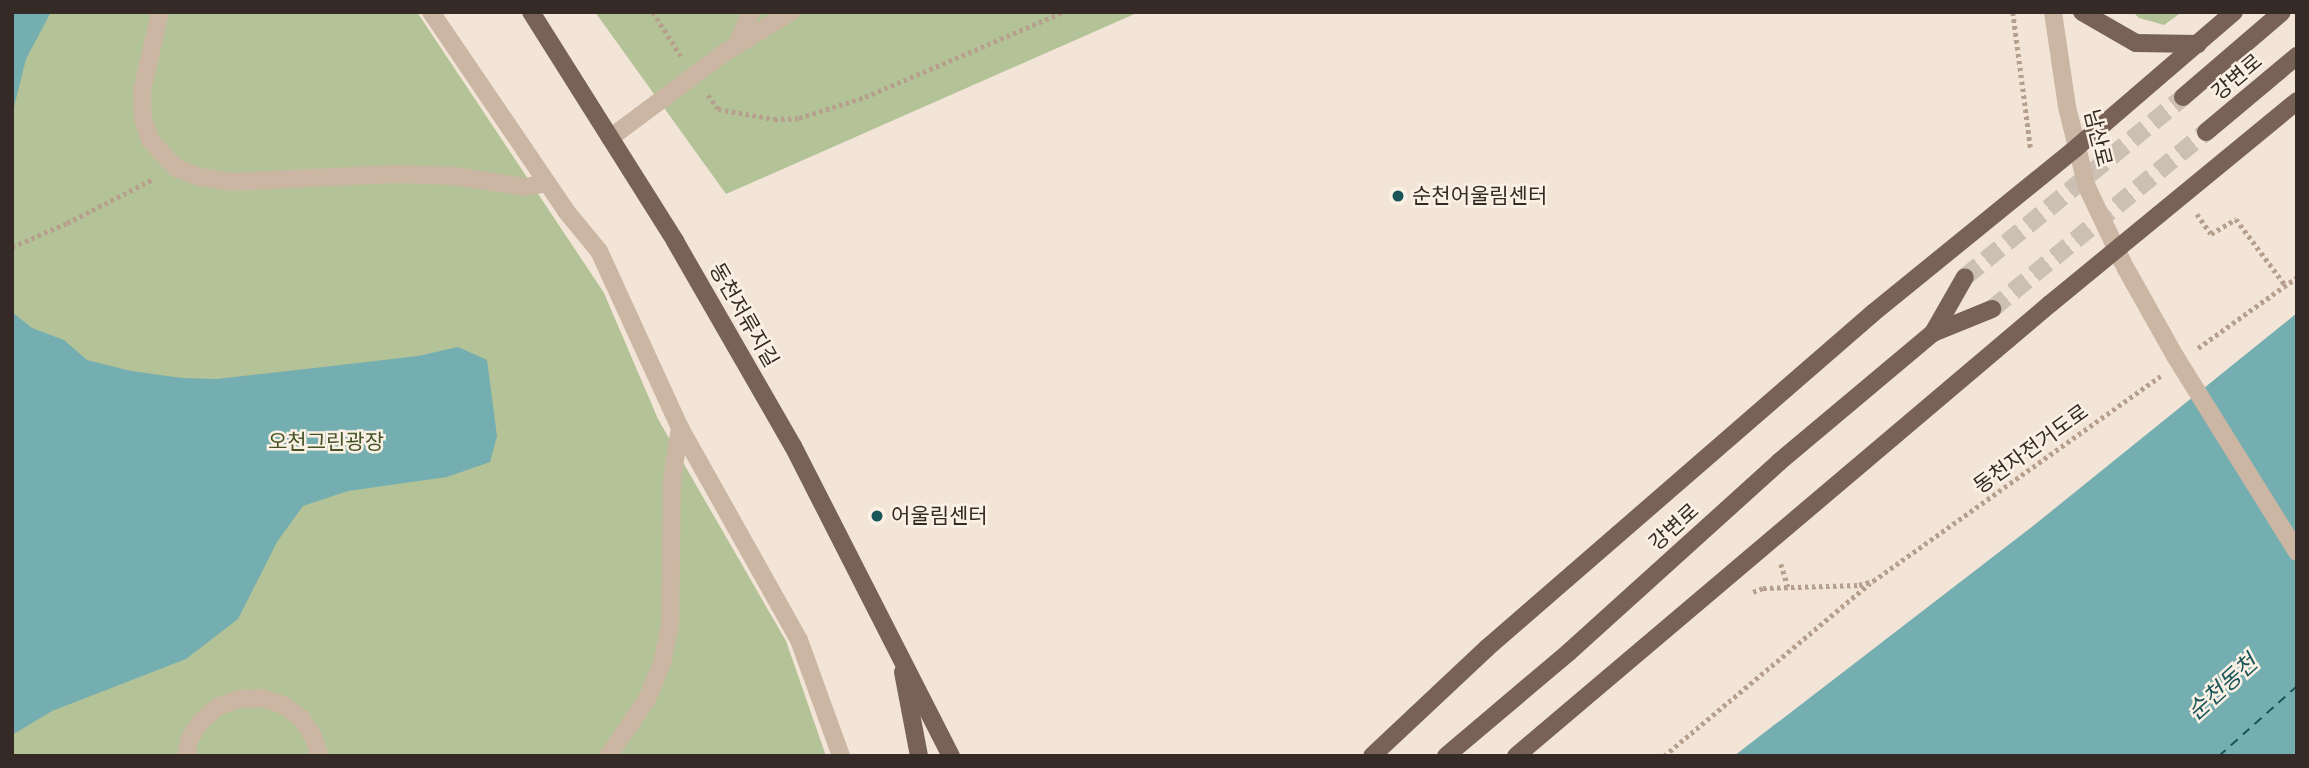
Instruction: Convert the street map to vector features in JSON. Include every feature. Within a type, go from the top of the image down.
[{"type":"main road","name":"동천저류지길","points":[[531,12],[675,241],[793,446],[951,756]]},
{"type":"main road","points":[[2082,12],[2136,43],[2198,44]]},
{"type":"main road","points":[[1372,756],[1550,594],[1873,313],[2077,146],[2234,12]]},
{"type":"main road","name":"강변로","points":[[2183,97],[2283,12]]},
{"type":"main road","name":"강변로","points":[[2206,132],[2297,56]]},
{"type":"main road","points":[[1517,756],[2116,250],[2297,102]]},
{"type":"main road","name":"강변로","points":[[1933,333],[1965,277]]},
{"type":"main road","name":"강변로","points":[[1446,756],[1569,652],[1779,462],[1933,333],[1992,309]]},
{"type":"main road","points":[[899,651],[919,756]]},
{"type":"street","points":[[160,12],[142,91],[143,118],[150,139],[176,168],[200,177],[230,182],[394,174],[454,176],[525,187],[547,183]]},
{"type":"street","points":[[431,12],[547,183],[599,251],[680,428],[799,640],[841,756]]},
{"type":"street","points":[[736,46],[751,12]]},
{"type":"street","points":[[610,138],[736,46],[791,12]]},
{"type":"street","name":"남산로","points":[[2053,12],[2067,107],[2087,187],[2124,267],[2175,356],[2297,552]]},
{"type":"street","points":[[608,756],[646,701],[670,626],[672,479],[680,428]]},
{"type":"street","points":[[186,756],[189,740],[201,721],[219,706],[240,699],[262,698],[283,705],[302,719],[314,738],[319,756]]},
{"type":"path","points":[[653,12],[718,109],[774,119],[799,118],[865,97],[1063,12]]},
{"type":"path","points":[[2013,12],[2035,181]]},
{"type":"path","points":[[12,247],[67,223],[176,168]]},
{"type":"path","points":[[2197,214],[2211,234],[2236,219],[2286,285]]},
{"type":"path","points":[[2195,351],[2297,277]]},
{"type":"path","name":"동천자전거도로","points":[[1763,588],[1872,581],[2161,375]]},
{"type":"path","points":[[1780,560],[1788,587]]},
{"type":"path","points":[[1664,756],[1872,581]]},
{"type":"green space","name":"오천그린광장","points":[[12,12],[417,12],[604,293],[658,419],[786,641],[826,756],[12,756]]},
{"type":"green space","points":[[595,12],[1139,12],[726,194]]},
{"type":"green space","points":[[2133,12],[2182,12],[2164,25],[2139,18]]},
{"type":"water","points":[[12,12],[51,12],[26,59],[12,115]]},
{"type":"water","points":[[12,312],[32,328],[64,340],[87,360],[131,371],[182,378],[217,379],[418,356],[458,347],[487,360],[497,436],[490,462],[447,477],[348,491],[303,506],[277,542],[238,619],[186,659],[52,711],[12,735]]},
{"type":"water","name":"순천동천","points":[[2297,313],[2297,756],[1734,756],[2033,526]]},
{"type":"ferry route","points":[[2219,756],[2297,686]]},
{"type":"tunnel","points":[[1965,277],[2183,97]]},
{"type":"tunnel","points":[[1992,309],[2206,132]]},
{"type":"place","name":"순천어울림센터","points":[[1398,196]]},
{"type":"place","name":"어울림센터","points":[[877,516]]}]
